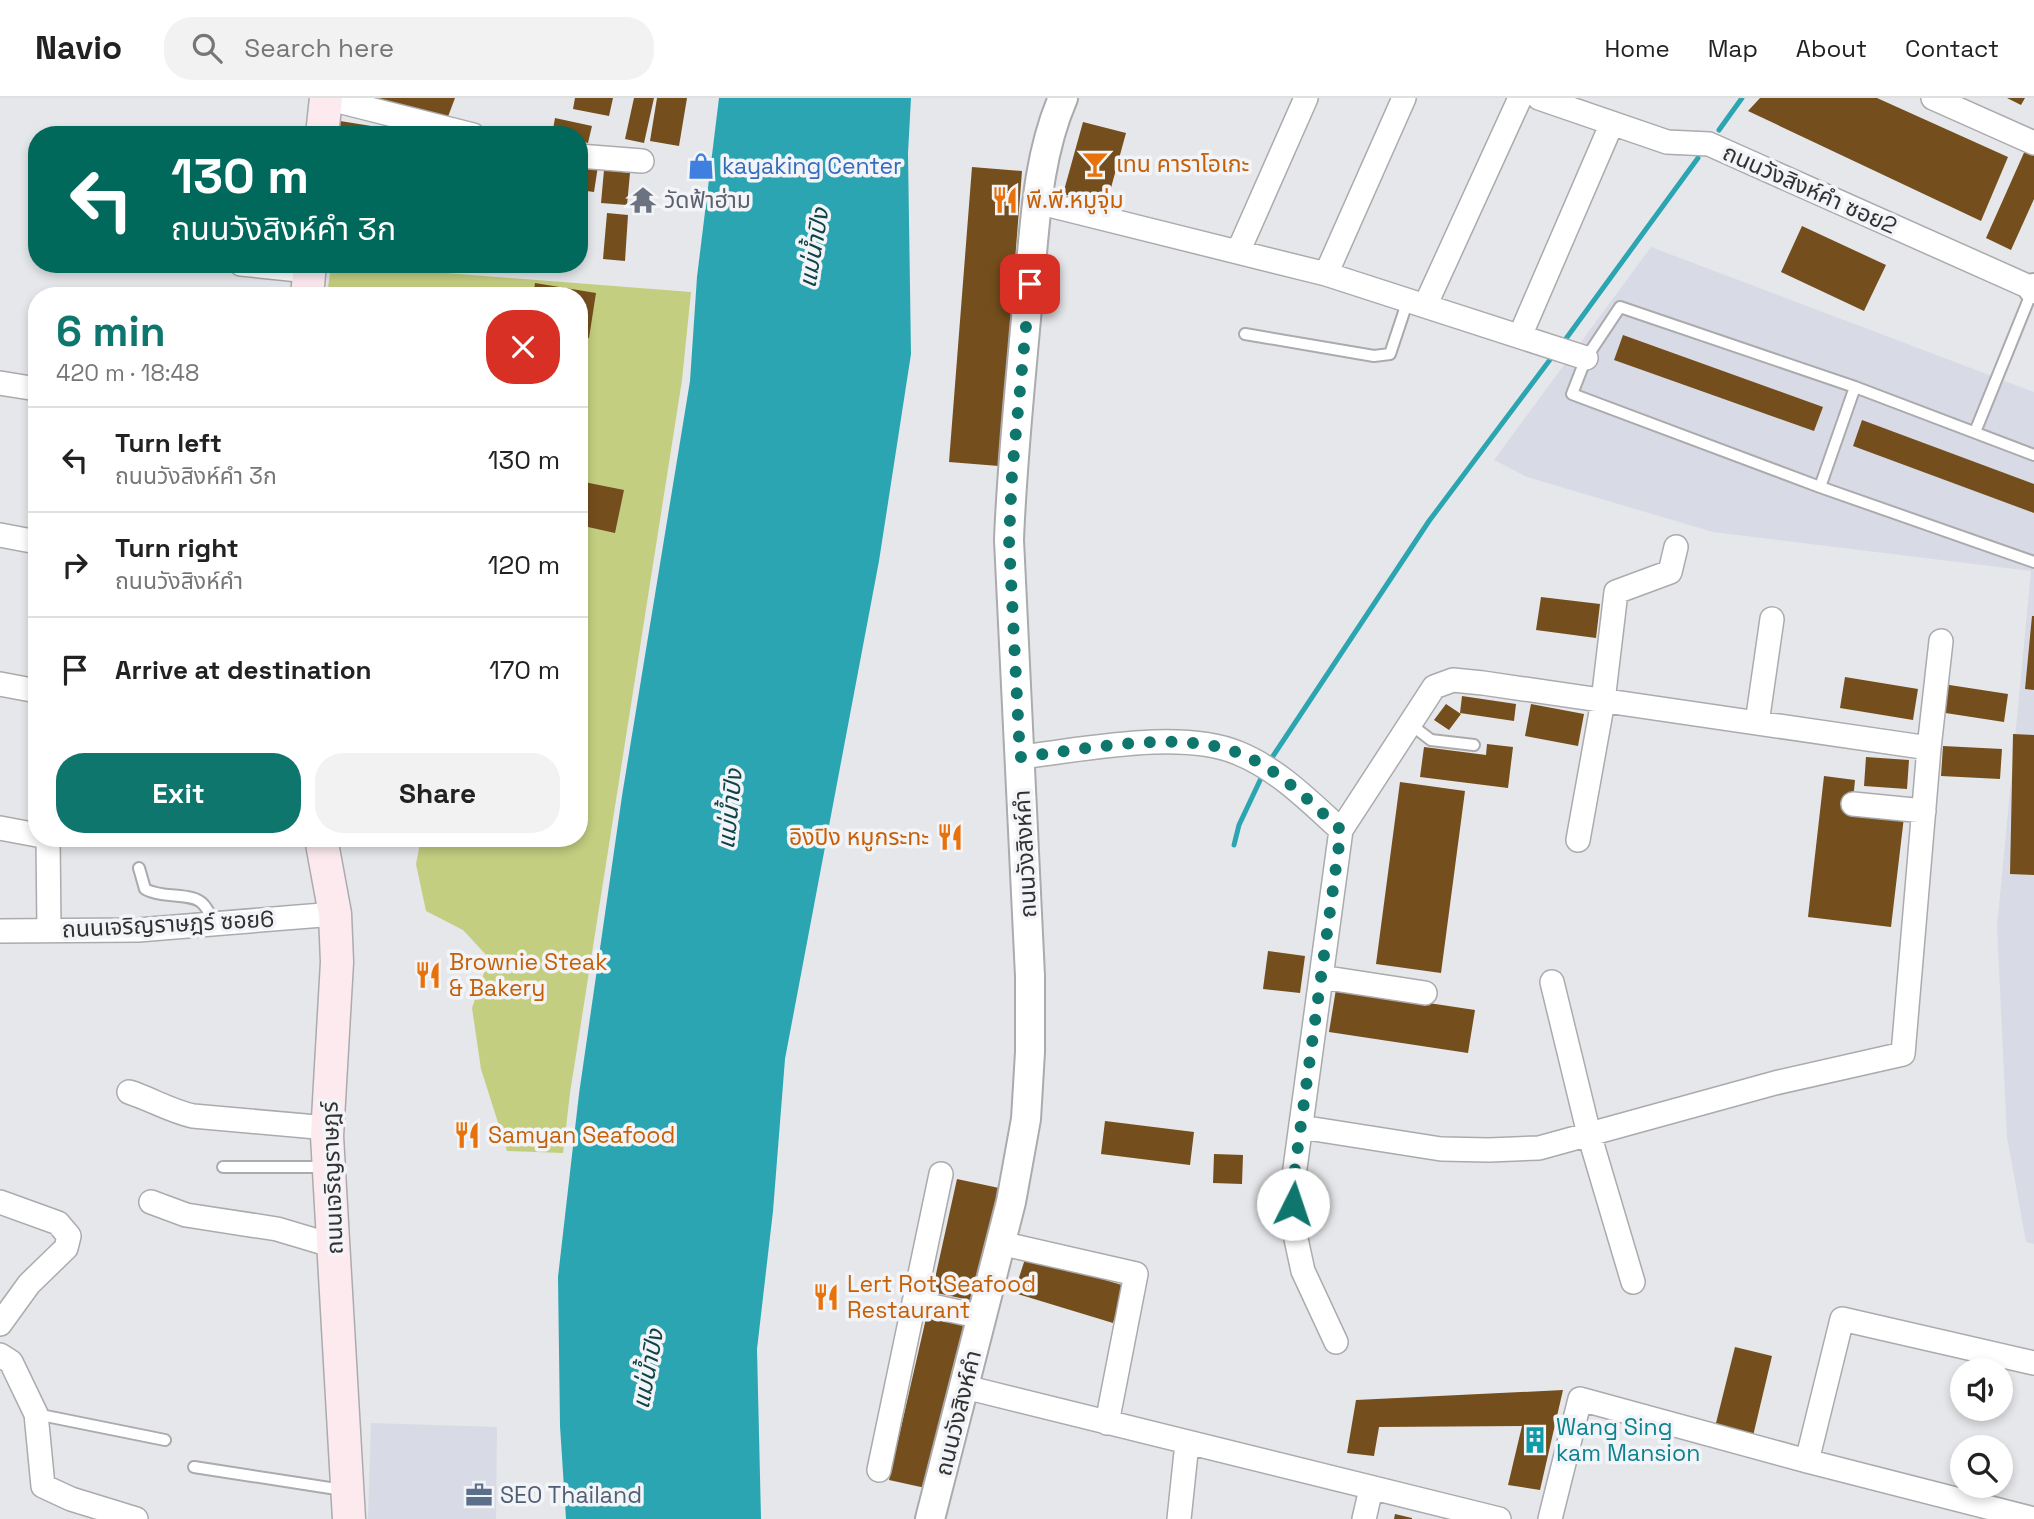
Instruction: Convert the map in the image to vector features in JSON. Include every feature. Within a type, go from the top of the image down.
[{"type":"main road","points":[[323,126],[326,98]]},
{"type":"main road","name":"ถนนเจริญราษฎร์","points":[[323,847],[335,914],[337,962],[328,1128],[348,1505]]},
{"type":"street","points":[[326,98],[437,126]]},
{"type":"street","name":"ถนนวังสิงห์คำ","points":[[930,1519],[1011,1202],[1026,1119],[1030,1052],[1030,976],[1009,540],[1012,474],[1037,202],[1051,125],[1063,98]]},
{"type":"street","points":[[1238,252],[1306,98]]},
{"type":"street","points":[[1326,274],[1404,98]]},
{"type":"street","points":[[1416,303],[1520,98]]},
{"type":"street","name":"ถนนวังสิงห์คำ ซอย2","points":[[1539,98],[1667,142],[1709,144],[2034,289]]},
{"type":"street","points":[[1933,98],[2034,143]]},
{"type":"street","points":[[1520,336],[1612,123]]},
{"type":"street","points":[[588,157],[642,161]]},
{"type":"street","points":[[1037,202],[1326,274],[1586,358]]},
{"type":"street","points":[[287,273],[308,277]]},
{"type":"street","points":[[0,383],[28,388]]},
{"type":"street","points":[[0,535],[28,540]]},
{"type":"street","points":[[1578,840],[1603,701],[1616,592],[1670,572],[1676,547]]},
{"type":"street","points":[[1757,723],[1772,619]]},
{"type":"street","points":[[1301,1127],[1453,1150],[1539,1148],[1775,1083],[1903,1054],[1928,748],[1941,641]]},
{"type":"street","points":[[1336,1342],[1303,1271],[1293,1226],[1293,1183],[1341,830],[1434,687],[1453,681],[1483,683],[1928,748]]},
{"type":"street","points":[[0,684],[28,689]]},
{"type":"street","points":[[1020,757],[1161,741],[1206,743],[1239,753],[1278,775],[1341,830]]},
{"type":"street","points":[[1853,804],[1924,811]]},
{"type":"street","points":[[0,828],[28,833]]},
{"type":"street","points":[[48,847],[49,930]]},
{"type":"street","name":"ถนนเจริญราษฎร์ ซอย6","points":[[0,931],[138,930],[335,914]]},
{"type":"street","points":[[1321,977],[1425,993]]},
{"type":"street","points":[[1552,982],[1589,1134],[1633,1282]]},
{"type":"street","points":[[129,1092],[151,1099],[176,1112],[193,1116],[328,1128]]},
{"type":"street","points":[[880,1470],[941,1174]]},
{"type":"street","points":[[0,1202],[58,1223],[69,1236],[66,1248],[29,1284],[0,1324]]},
{"type":"street","points":[[151,1202],[186,1215],[277,1229],[334,1245]]},
{"type":"street","points":[[1000,1243],[1136,1274],[1107,1423]]},
{"type":"street","points":[[914,1303],[982,1317]]},
{"type":"street","points":[[1807,1461],[1842,1319],[2034,1363]]},
{"type":"street","points":[[0,1355],[11,1362],[36,1414],[43,1486],[71,1499],[136,1519]]},
{"type":"street","points":[[965,1387],[1499,1519]]},
{"type":"street","points":[[1550,1519],[1580,1399],[2034,1519]]},
{"type":"street","points":[[1179,1519],[1187,1443]]},
{"type":"street","points":[[1364,1519],[1371,1489]]},
{"type":"lane","points":[[1975,432],[2034,289]]},
{"type":"lane","points":[[1245,334],[1374,356],[1390,354],[1416,303]]},
{"type":"lane","points":[[2034,455],[1856,387],[1620,307],[1586,358],[1572,394],[1820,487],[2034,562]]},
{"type":"lane","points":[[1820,487],[1856,387]]},
{"type":"lane","points":[[1410,724],[1431,740],[1474,745]]},
{"type":"lane","points":[[139,867],[145,889],[156,895],[192,897],[202,902],[215,923]]},
{"type":"lane","points":[[223,1167],[329,1167]]},
{"type":"lane","points":[[36,1414],[165,1440]]},
{"type":"lane","points":[[194,1468],[348,1505]]},
{"type":"shaded area","points":[[1651,247],[2034,392],[2034,1244],[2026,1242],[2007,1137],[1997,927],[2031,571],[1713,532],[1527,477],[1494,460]]},
{"type":"shaded area","points":[[371,1423],[497,1427],[496,1519],[368,1519]]},
{"type":"green space","points":[[330,273],[447,273],[691,292],[682,380],[570,1093],[563,1153],[507,1151],[481,1069],[472,1008],[489,958],[463,930],[426,911],[416,864],[419,847],[588,847],[588,287],[328,287]]},
{"type":"water","name":"แม่น้ำปิง","points":[[719,98],[911,98],[908,153],[911,354],[879,561],[785,1059],[773,1211],[757,1349],[761,1519],[566,1519],[560,1426],[558,1277],[579,1094],[622,796],[690,381],[697,277]]},
{"type":"building","points":[[377,98],[455,98],[446,122]]},
{"type":"building","points":[[575,98],[613,98],[609,116],[573,109]]},
{"type":"building","points":[[634,98],[654,98],[644,143],[625,139]]},
{"type":"building","points":[[657,98],[687,98],[679,146],[650,141]]},
{"type":"building","points":[[1760,98],[1877,98],[2008,157],[1981,221],[1748,111]]},
{"type":"building","points":[[2007,98],[2025,98],[2021,105]]},
{"type":"building","points":[[555,118],[592,126],[588,143],[588,126],[554,126]]},
{"type":"building","points":[[340,121],[371,126],[339,126]]},
{"type":"building","name":"เทน คาราโอเกะ","points":[[1083,122],[1126,133],[1106,206],[1063,194]]},
{"type":"building","points":[[2027,146],[2034,149],[2034,199],[2011,250],[1986,238]]},
{"type":"building","points":[[588,165],[598,166],[594,192],[588,191]]},
{"type":"building","points":[[972,167],[1022,171],[999,466],[949,462]]},
{"type":"building","points":[[604,170],[630,173],[627,205],[601,203]]},
{"type":"building","points":[[607,213],[628,215],[625,261],[603,259]]},
{"type":"building","points":[[1802,226],[1886,265],[1864,311],[1781,272]]},
{"type":"building","points":[[535,283],[559,287],[534,287]]},
{"type":"building","points":[[588,292],[596,293],[588,338]]},
{"type":"building","points":[[1623,335],[1823,407],[1814,431],[1614,360]]},
{"type":"building","points":[[1862,420],[2034,484],[2034,513],[1853,446]]},
{"type":"building","points":[[588,483],[624,490],[615,533],[588,527]]},
{"type":"building","points":[[1541,597],[1600,604],[1596,638],[1536,630]]},
{"type":"building","points":[[2034,616],[2034,690],[2025,689]]},
{"type":"building","points":[[1845,677],[1918,689],[1913,720],[1840,708]]},
{"type":"building","points":[[1943,684],[2008,694],[2004,722],[1939,712]]},
{"type":"building","points":[[1462,696],[1516,704],[1514,721],[1460,713]]},
{"type":"building","points":[[1446,704],[1461,714],[1449,730],[1434,720]]},
{"type":"building","points":[[1531,704],[1584,714],[1578,746],[1525,736]]},
{"type":"building","points":[[2013,734],[2034,735],[2034,875],[2010,874]]},
{"type":"building","points":[[1487,744],[1513,747],[1508,788],[1420,777],[1424,747],[1486,755]]},
{"type":"building","points":[[1943,746],[2002,749],[2000,779],[1941,776]]},
{"type":"building","points":[[1866,757],[1909,760],[1907,789],[1864,786]]},
{"type":"building","points":[[1824,776],[1855,780],[1852,811],[1904,817],[1891,927],[1808,917]]},
{"type":"building","points":[[1400,782],[1465,791],[1441,973],[1376,964]]},
{"type":"building","points":[[1268,951],[1305,956],[1300,993],[1263,989]]},
{"type":"building","points":[[1336,989],[1475,1010],[1468,1053],[1329,1032]]},
{"type":"building","points":[[1105,1121],[1194,1132],[1190,1165],[1101,1154]]},
{"type":"building","points":[[1214,1154],[1243,1155],[1242,1184],[1213,1183]]},
{"type":"building","points":[[957,1179],[999,1188],[974,1301],[932,1292]]},
{"type":"building","points":[[1026,1256],[1125,1286],[1113,1323],[1014,1293]]},
{"type":"building","points":[[927,1314],[968,1323],[930,1489],[889,1480]]},
{"type":"building","points":[[1735,1347],[1772,1356],[1753,1436],[1715,1427]]},
{"type":"building","name":"Wang Sing kam Mansion","points":[[1563,1390],[1540,1490],[1508,1485],[1522,1426],[1379,1427],[1374,1456],[1347,1453],[1356,1400]]},
{"type":"building","points":[[1395,1514],[1412,1518],[1412,1519],[1394,1519]]},
{"type":"waterway","points":[[1719,130],[1742,98]]},
{"type":"waterway","points":[[1565,340],[1698,158]]},
{"type":"waterway","points":[[1269,762],[1429,521],[1552,357]]},
{"type":"waterway","points":[[1234,845],[1239,825],[1263,774]]},
{"type":"place","name":"เทน คาราโอเกะ","points":[[1095,164]]},
{"type":"place","name":"kayaking Center","points":[[701,166]]},
{"type":"place","name":"วัดฟ้าฮ่าม","points":[[643,200]]},
{"type":"place","name":"พี.พี.หมูจุ่ม","points":[[1005,200]]},
{"type":"place","name":"อิงปิง หมูกระทะ","points":[[950,837]]},
{"type":"place","name":"Brownie Steak & Bakery","points":[[428,975]]},
{"type":"place","name":"Samyan Seafood","points":[[467,1135]]},
{"type":"place","name":"Lert Rot Seafood Restaurant","points":[[826,1297]]},
{"type":"place","name":"Wang Sing kam Mansion","points":[[1535,1440]]},
{"type":"place","name":"SEO Thailand","points":[[479,1495]]},
{"type":"route","points":[[1030,284],[1012,474],[1009,540],[1020,757],[1161,741],[1206,743],[1239,753],[1278,775],[1341,830],[1293,1183],[1293,1204]]}]
